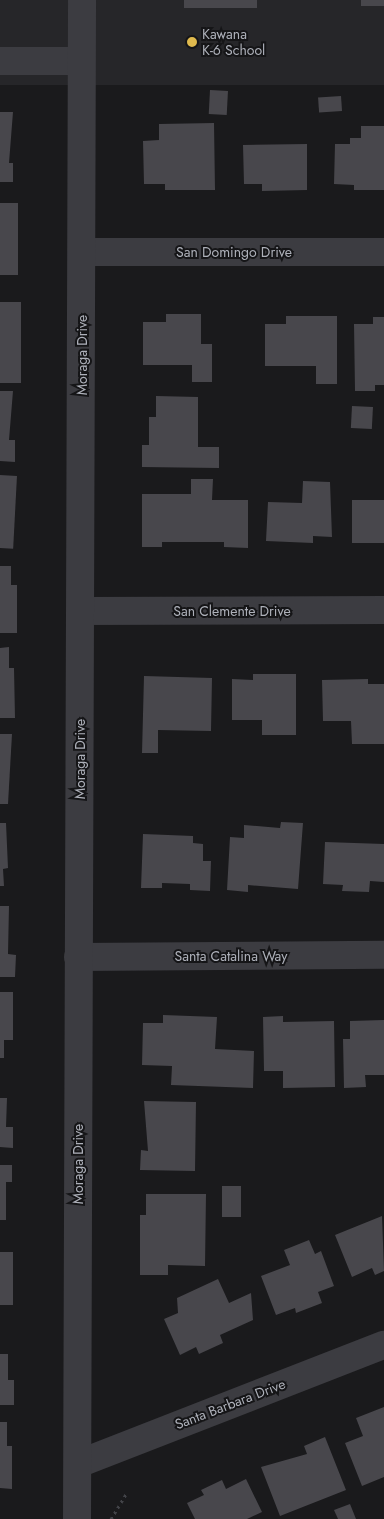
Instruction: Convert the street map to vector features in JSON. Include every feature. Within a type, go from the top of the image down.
[{"type":"street","name":"Moraga Drive","points":[[77,1519],[78,957],[83,252],[82,0]]},
{"type":"street","points":[[0,61],[81,61]]},
{"type":"street","name":"San Domingo Drive","points":[[83,252],[384,252]]},
{"type":"street","name":"San Clemente Drive","points":[[81,611],[384,610]]},
{"type":"street","name":"Santa Catalina Way","points":[[78,957],[384,956]]},
{"type":"street","name":"Santa Barbara Drive","points":[[78,1464],[384,1345]]},
{"type":"path","points":[[111,1519],[127,1492]]},
{"type":"shaded area","name":"Kawana K-6 School","points":[[0,0],[384,0],[384,85],[0,85]]},
{"type":"building","points":[[184,0],[257,0],[257,8],[184,8]]},
{"type":"building","points":[[361,0],[384,0],[384,6],[361,6]]},
{"type":"building","points":[[210,90],[228,91],[227,115],[209,114]]},
{"type":"building","points":[[341,96],[342,111],[319,113],[318,98]]},
{"type":"building","points":[[0,112],[13,112],[9,163],[13,163],[13,182],[0,182]]},
{"type":"building","points":[[214,123],[215,190],[165,190],[165,184],[144,184],[143,141],[159,140],[159,124]]},
{"type":"building","points":[[361,126],[384,126],[384,190],[354,190],[354,185],[334,184],[335,144],[350,144],[350,138],[361,138]]},
{"type":"building","points":[[307,144],[307,190],[262,191],[262,184],[244,184],[243,145]]},
{"type":"building","points":[[0,203],[18,203],[18,275],[0,275]]},
{"type":"building","points":[[0,302],[21,302],[21,383],[0,383]]},
{"type":"building","points":[[166,314],[201,314],[201,344],[212,344],[212,382],[192,382],[192,365],[143,365],[143,322],[166,322]]},
{"type":"building","points":[[286,316],[337,316],[337,384],[316,384],[316,366],[265,366],[265,324],[286,324]]},
{"type":"building","points":[[373,317],[384,317],[384,385],[375,385],[375,391],[355,391],[354,324],[373,324]]},
{"type":"building","points":[[0,391],[13,391],[9,440],[15,440],[15,462],[0,461]]},
{"type":"building","points":[[156,396],[198,397],[198,447],[219,447],[219,468],[142,467],[142,445],[149,445],[149,417],[156,417]]},
{"type":"building","points":[[352,406],[373,407],[372,429],[351,428]]},
{"type":"building","points":[[0,475],[17,476],[13,549],[0,548]]},
{"type":"building","points":[[191,479],[213,479],[212,500],[248,500],[248,548],[224,547],[224,542],[162,542],[162,547],[142,547],[142,494],[191,494]]},
{"type":"building","points":[[303,481],[330,482],[332,537],[313,536],[313,543],[266,541],[268,502],[302,503]]},
{"type":"building","points":[[352,500],[384,500],[384,543],[352,543]]},
{"type":"building","points":[[0,566],[11,566],[11,585],[17,585],[17,633],[0,633]]},
{"type":"building","points":[[9,647],[9,668],[14,668],[15,718],[0,718],[0,648]]},
{"type":"building","points":[[253,674],[296,674],[296,735],[262,735],[262,720],[232,720],[232,679],[253,680]]},
{"type":"building","points":[[144,676],[212,678],[211,731],[158,730],[158,753],[142,753]]},
{"type":"building","points":[[368,679],[368,684],[384,684],[384,744],[352,744],[351,721],[323,721],[322,680]]},
{"type":"building","points":[[0,734],[12,734],[8,804],[0,804]]},
{"type":"building","points":[[281,822],[303,823],[298,889],[248,885],[248,892],[227,890],[230,837],[244,838],[244,825],[280,828]]},
{"type":"building","points":[[0,823],[6,823],[8,868],[3,869],[4,886],[0,886]]},
{"type":"building","points":[[143,834],[193,836],[193,843],[203,844],[203,861],[211,861],[210,891],[190,890],[190,884],[162,883],[162,888],[141,888]]},
{"type":"building","points":[[325,842],[384,844],[384,882],[370,881],[369,892],[342,891],[343,885],[323,884]]},
{"type":"building","points":[[0,906],[9,906],[8,954],[16,955],[15,977],[0,977]]},
{"type":"building","points":[[0,992],[13,992],[13,1040],[4,1040],[4,1058],[0,1058]]},
{"type":"building","points":[[163,1015],[217,1017],[215,1049],[254,1051],[253,1088],[171,1085],[172,1066],[142,1065],[143,1023],[163,1023]]},
{"type":"building","points":[[283,1016],[283,1022],[334,1021],[335,1087],[283,1088],[283,1071],[264,1071],[263,1017]]},
{"type":"building","points":[[384,1020],[384,1075],[365,1075],[366,1087],[344,1088],[343,1039],[350,1039],[350,1021]]},
{"type":"building","points":[[0,1098],[7,1098],[6,1127],[13,1127],[13,1148],[0,1147]]},
{"type":"building","points":[[144,1101],[196,1102],[195,1171],[140,1170],[141,1150],[148,1151]]},
{"type":"building","points":[[0,1165],[12,1165],[12,1182],[6,1182],[6,1220],[0,1220]]},
{"type":"building","points":[[222,1186],[241,1186],[241,1217],[222,1217]]},
{"type":"building","points":[[146,1194],[206,1194],[205,1266],[168,1265],[168,1275],[140,1275],[140,1215],[146,1215]]},
{"type":"building","points":[[382,1216],[384,1271],[375,1275],[372,1268],[352,1277],[335,1235]]},
{"type":"building","points":[[309,1240],[315,1254],[321,1251],[334,1286],[318,1292],[322,1303],[296,1313],[295,1308],[276,1315],[261,1276],[290,1265],[284,1250]]},
{"type":"building","points":[[0,1252],[13,1252],[13,1305],[0,1305]]},
{"type":"building","points":[[218,1279],[229,1303],[251,1293],[253,1320],[220,1335],[223,1343],[199,1354],[196,1347],[180,1355],[164,1319],[178,1313],[177,1298]]},
{"type":"building","points":[[0,1354],[8,1354],[8,1380],[14,1380],[14,1405],[0,1405]]},
{"type":"building","points":[[384,1407],[384,1477],[362,1486],[345,1443],[363,1436],[356,1418]]},
{"type":"building","points":[[0,1422],[7,1422],[7,1446],[12,1446],[12,1489],[0,1488]]},
{"type":"building","points":[[325,1437],[346,1490],[280,1516],[261,1467],[307,1454],[304,1446]]},
{"type":"building","points":[[246,1479],[262,1512],[247,1519],[195,1519],[187,1503],[204,1495],[201,1490],[222,1480],[226,1489]]},
{"type":"building","points":[[350,1504],[356,1519],[338,1519],[334,1510]]},
{"type":"place","name":"Kawana K-6 School","points":[[192,42]]}]
